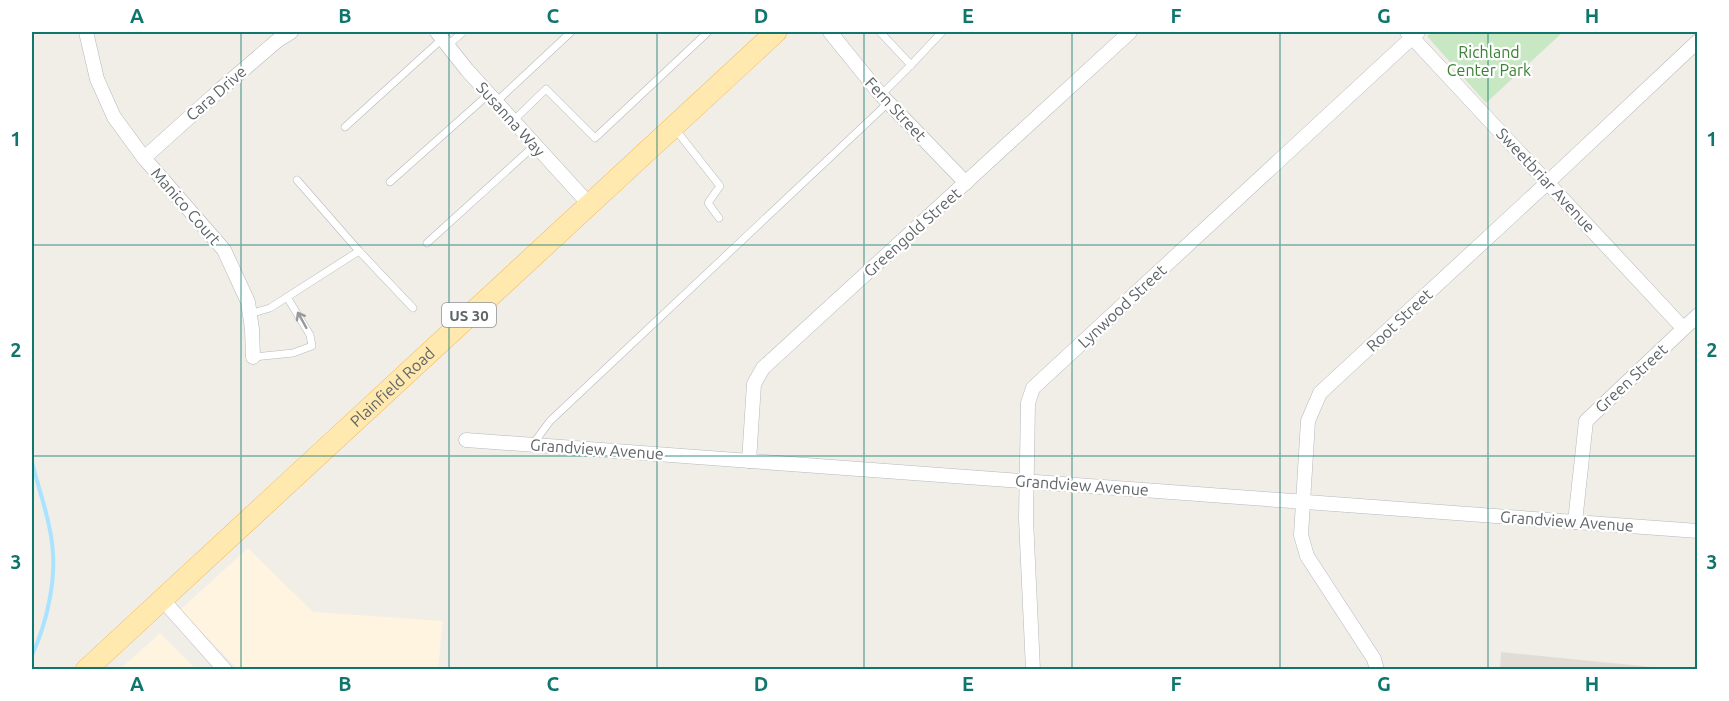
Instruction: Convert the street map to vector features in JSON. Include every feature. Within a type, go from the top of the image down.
[{"type":"main road","name":"Plainfield Road","points":[[95,664],[162,599],[776,32]]},
{"type":"street","name":"Manico Court","points":[[86,32],[98,79],[114,117],[144,158],[224,250],[248,302],[253,357]]},
{"type":"street","name":"Cara Drive","points":[[144,158],[230,81],[278,40],[291,32]]},
{"type":"street","name":"Fern Street","points":[[830,32],[885,99],[966,183]]},
{"type":"street","name":"Greengold Street","points":[[749,461],[754,384],[763,368],[1130,32]]},
{"type":"street","name":"Sweetbriar Avenue","points":[[1412,33],[1683,328]]},
{"type":"street","name":"Lynwood Street","points":[[1033,669],[1026,519],[1028,403],[1033,388],[1412,33]]},
{"type":"street","name":"Susanna Way","points":[[442,39],[512,121],[589,204]]},
{"type":"street","name":"Root Street","points":[[1377,669],[1374,659],[1307,556],[1300,535],[1308,421],[1320,393],[1698,41]]},
{"type":"street","name":"Green Street","points":[[1575,522],[1586,421],[1698,315]]},
{"type":"street","name":"Grandview Avenue","points":[[466,440],[1698,531]]},
{"type":"street","points":[[162,599],[225,669]]},
{"type":"lane","points":[[345,128],[442,39],[463,32]]},
{"type":"lane","points":[[390,182],[571,32]]},
{"type":"lane","points":[[512,121],[546,89],[595,138],[705,32]]},
{"type":"lane","points":[[880,32],[911,65]]},
{"type":"lane","points":[[532,445],[550,421],[885,99],[911,65],[942,32]]},
{"type":"lane","points":[[673,127],[720,186],[708,203],[719,218]]},
{"type":"lane","points":[[427,243],[535,145]]},
{"type":"lane","points":[[297,180],[413,308]]},
{"type":"lane","points":[[249,314],[270,308],[359,251]]},
{"type":"lane","points":[[253,357],[293,353],[312,346],[310,335],[287,297]]},
{"type":"shaded area","points":[[248,548],[313,612],[443,621],[438,669],[238,669],[180,610]]},
{"type":"shaded area","points":[[160,633],[196,669],[120,669]]},
{"type":"shaded area","points":[[1501,652],[1672,669],[1500,669]]},
{"type":"green space","name":"Richland Center Park","points":[[1433,32],[1563,32],[1486,103],[1427,36]]},
{"type":"waterway","points":[[32,462],[48,522],[53,557],[50,600],[32,655]]}]
